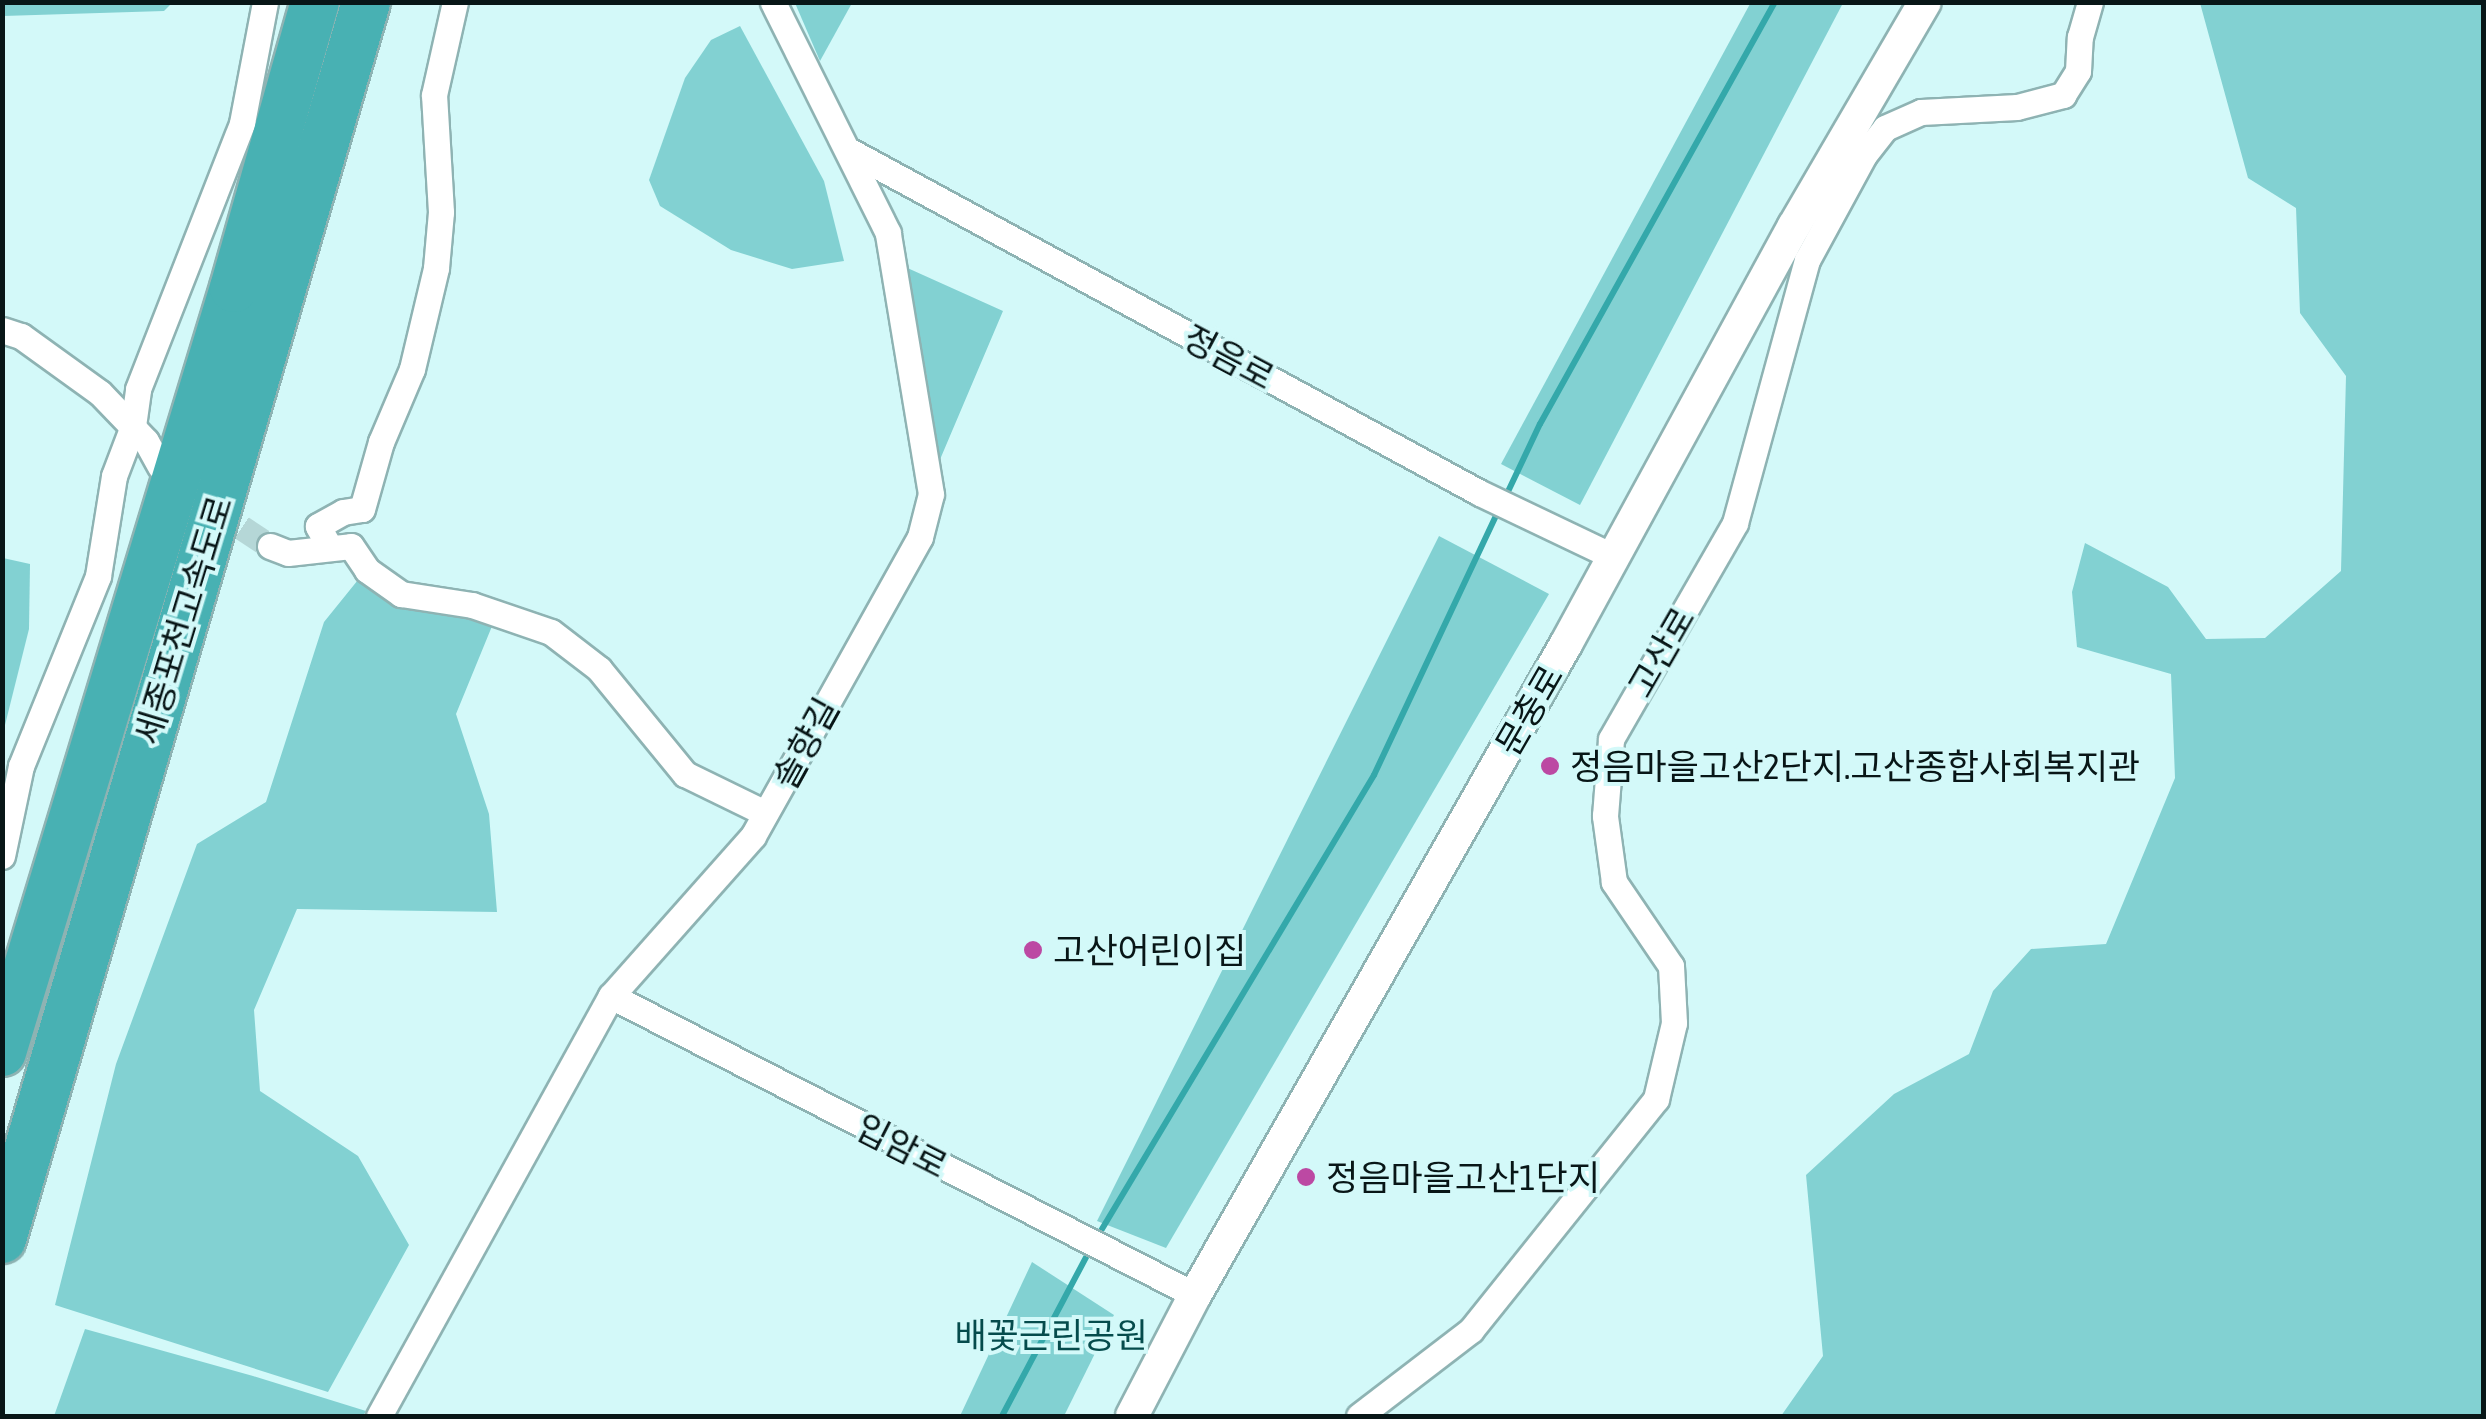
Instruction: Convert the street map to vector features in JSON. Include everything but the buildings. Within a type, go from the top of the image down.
[{"type":"highway","name":"세종포천고속도로","points":[[2,1052],[234,288],[315,2]]},
{"type":"highway","name":"세종포천고속도로","points":[[2,1239],[366,2]]},
{"type":"street","points":[[2,856],[21,766],[98,576],[114,476],[133,426],[138,389],[242,124],[265,2]]},
{"type":"street","points":[[330,548],[318,526],[342,512],[362,509],[380,442],[412,369],[436,268],[441,212],[434,95],[455,2]]},
{"type":"street","name":"솔향길","points":[[379,1416],[611,996],[752,836],[920,537],[931,494],[906,322],[888,232],[773,2]]},
{"type":"street","name":"문충로","points":[[1132,1416],[1195,1295],[1614,557],[1794,226],[1925,2]]},
{"type":"street","name":"고산로","points":[[1359,1416],[1471,1330],[1656,1099],[1674,1023],[1671,966],[1614,882],[1605,816],[1611,738],[1734,523],[1807,260],[1864,155],[1885,128],[1921,112],[2044,104],[2063,94],[2078,71],[2080,37],[2090,2]]},
{"type":"street","name":"정음로","points":[[848,150],[1480,493],[1614,557]]},
{"type":"street","points":[[2,330],[21,336],[75,372],[133,426],[160,466]]},
{"type":"street","points":[[270,546],[288,553],[351,546],[367,570],[401,594],[472,605],[551,632],[599,669],[685,774],[765,813]]},
{"type":"street","name":"입암로","points":[[611,996],[1195,1295]]},
{"type":"green space","points":[[1751,2],[1843,3],[1580,505],[1501,464]]},
{"type":"green space","points":[[2,3],[172,3],[164,11],[3,16]]},
{"type":"green space","points":[[795,3],[852,3],[820,61]]},
{"type":"green space","points":[[2200,3],[2483,3],[2483,1416],[1781,1416],[1823,1356],[1806,1175],[1894,1094],[1969,1054],[1993,991],[2031,949],[2106,944],[2175,778],[2171,674],[2077,647],[2072,592],[2085,543],[2168,587],[2206,639],[2265,638],[2341,571],[2346,376],[2300,313],[2296,208],[2248,178]]},
{"type":"green space","points":[[740,26],[824,181],[844,261],[792,269],[731,250],[660,206],[649,180],[685,78],[711,40]]},
{"type":"green space","points":[[903,266],[1003,311],[933,476],[927,377]]},
{"type":"green space","points":[[1439,536],[1549,594],[1166,1248],[1097,1221]]},
{"type":"green space","points":[[3,558],[30,564],[29,629],[3,733]]},
{"type":"green space","points":[[366,570],[497,614],[456,714],[489,814],[497,912],[297,909],[254,1010],[260,1091],[358,1156],[409,1245],[328,1392],[55,1305],[116,1064],[197,844],[266,802],[324,622]]},
{"type":"green space","name":"배꽃근린공원","points":[[1032,1262],[1114,1315],[1064,1416],[960,1416]]},
{"type":"green space","points":[[85,1329],[366,1411],[363,1416],[54,1416]]},
{"type":"waterway","points":[[1504,500],[1540,424],[1775,2]]},
{"type":"waterway","points":[[1096,1239],[1374,775],[1498,511]]},
{"type":"waterway","points":[[1002,1416],[1090,1250]]},
{"type":"tunnel","points":[[211,507],[270,546]]},
{"type":"place","name":"정음마을고산2단지.고산종합사회복지관","points":[[1550,766]]},
{"type":"place","name":"고산어린이집","points":[[1033,950]]},
{"type":"place","name":"정음마을고산1단지","points":[[1306,1177]]}]
